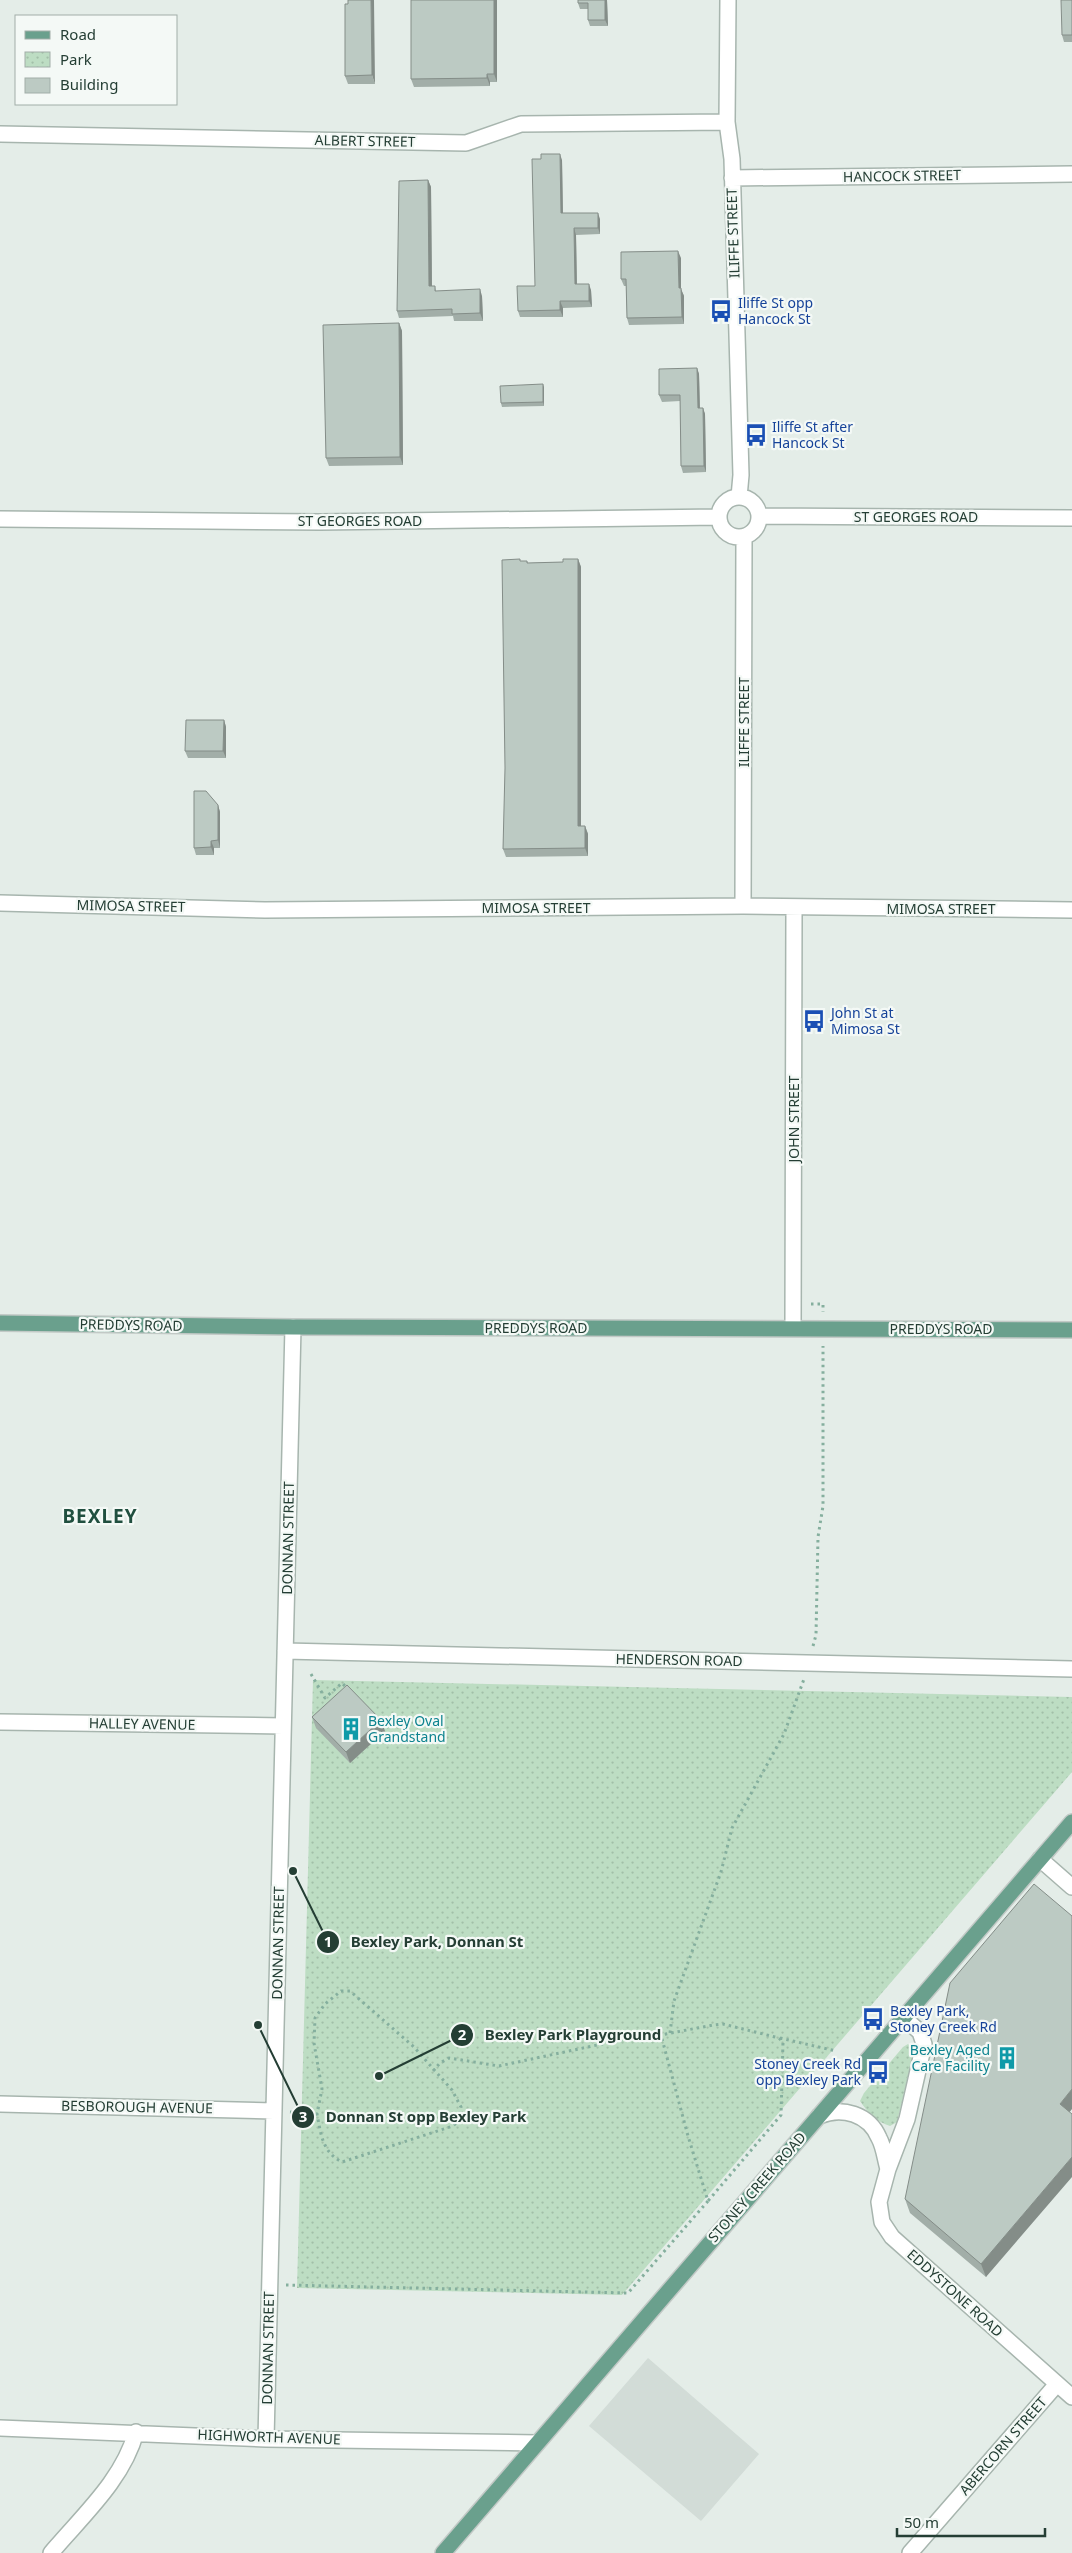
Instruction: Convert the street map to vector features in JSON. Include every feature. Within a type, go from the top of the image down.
[{"type":"main road","name":"PREDDYS ROAD","points":[[0,1323],[293,1327],[1072,1330]]},
{"type":"main road","name":"STONEY CREEK ROAD","points":[[442,2553],[1072,1822]]},
{"type":"street","name":"ILIFFE STREET","points":[[728,0],[727,122],[732,158],[741,475],[739,497]]},
{"type":"street","name":"ALBERT STREET","points":[[0,134],[466,143],[521,124],[727,122]]},
{"type":"street","name":"HANCOCK STREET","points":[[732,178],[1072,174]]},
{"type":"street","points":[[739,497],[751,500],[760,516],[755,529],[744,537],[732,536],[727,533],[722,528],[719,517],[723,505],[727,501],[739,497]]},
{"type":"street","name":"ST GEORGES ROAD","points":[[760,516],[1072,518]]},
{"type":"street","name":"ST GEORGES ROAD","points":[[0,520],[320,522],[719,517]]},
{"type":"street","name":"ILIFFE STREET","points":[[742,906],[744,537]]},
{"type":"street","name":"MIMOSA STREET","points":[[0,903],[265,910],[742,906],[794,909],[1072,910]]},
{"type":"street","name":"JOHN STREET","points":[[794,909],[794,1328]]},
{"type":"street","name":"DONNAN STREET","points":[[266,2439],[293,1327]]},
{"type":"street","name":"HENDERSON ROAD","points":[[285,1651],[1072,1669]]},
{"type":"street","name":"HALLEY AVENUE","points":[[0,1722],[283,1726]]},
{"type":"street","points":[[1040,1859],[1072,1887]]},
{"type":"street","name":"EDDYSTONE ROAD","points":[[904,2017],[920,2032],[924,2044],[907,2119],[888,2169],[879,2209],[882,2222],[887,2232],[1072,2397]]},
{"type":"street","name":"BESBOROUGH AVENUE","points":[[0,2104],[274,2111]]},
{"type":"street","name":"EDDYSTONE ROAD","points":[[819,2116],[829,2112],[840,2112],[865,2120],[879,2137],[888,2169]]},
{"type":"street","name":"ABERCORN STREET","points":[[910,2553],[1057,2384]]},
{"type":"street","name":"HIGHWORTH AVENUE","points":[[0,2428],[136,2432],[266,2439],[537,2443]]},
{"type":"street","points":[[51,2553],[116,2476],[132,2449],[136,2432]]},
{"type":"path","points":[[811,1304],[824,1304]]},
{"type":"path","points":[[816,1635],[818,1537],[823,1488],[821,1427],[823,1356]]},
{"type":"path","points":[[311,1674],[325,1698],[342,1683],[354,1696]]},
{"type":"path","points":[[670,2033],[674,2002],[718,1882],[732,1828],[784,1734],[803,1684]]},
{"type":"path","points":[[341,1991],[350,1991],[414,2047],[444,2080],[458,2099],[460,2114],[453,2126],[342,2162],[331,2155],[324,2147],[317,2114],[322,2089],[315,2051],[315,2018],[325,2004],[341,1991]]},
{"type":"path","points":[[434,2071],[440,2063],[449,2058],[499,2066],[630,2038],[661,2035],[723,2024],[836,2051]]},
{"type":"path","points":[[661,2035],[679,2104],[708,2200]]},
{"type":"path","points":[[269,2285],[628,2293],[781,2115],[783,2042],[777,2037]]},
{"type":"path","points":[[274,2111],[317,2114]]},
{"type":"shaded area","points":[[648,2358],[759,2454],[701,2521],[589,2426]]},
{"type":"green space","points":[[313,1680],[1072,1697],[1072,1772],[622,2295],[297,2288]]},
{"type":"green space","points":[[908,2044],[914,2051],[897,2122],[890,2126],[873,2116],[860,2101],[864,2093],[903,2047]]},
{"type":"building","points":[[348,0],[371,0],[372,75],[345,76],[345,4],[348,4]]},
{"type":"building","points":[[411,0],[494,0],[494,74],[487,74],[487,78],[411,79]]},
{"type":"building","points":[[578,0],[605,0],[605,20],[588,20],[588,3],[578,3]]},
{"type":"building","points":[[1061,0],[1072,0],[1072,35],[1062,35]]},
{"type":"building","points":[[541,154],[560,154],[561,213],[598,213],[598,228],[574,228],[575,284],[589,284],[589,301],[560,301],[560,310],[518,311],[517,286],[535,286],[532,159],[541,159]]},
{"type":"building","points":[[428,180],[429,286],[435,286],[435,291],[480,289],[480,313],[452,314],[452,309],[397,311],[399,181]]},
{"type":"building","points":[[678,251],[682,317],[627,318],[626,279],[621,279],[621,252]]},
{"type":"building","points":[[399,323],[400,457],[326,458],[323,325]]},
{"type":"building","points":[[697,368],[698,408],[703,408],[704,466],[681,466],[680,395],[659,395],[659,369]]},
{"type":"building","points":[[543,384],[543,402],[501,403],[500,386]]},
{"type":"building","points":[[520,559],[520,561],[527,561],[527,563],[563,562],[563,559],[578,559],[578,826],[585,826],[585,848],[503,849],[505,768],[502,560]]},
{"type":"building","points":[[186,720],[224,720],[223,751],[185,751]]},
{"type":"building","points":[[194,791],[206,791],[218,805],[218,840],[211,841],[211,847],[194,848]]},
{"type":"building","name":"Bexley Oval Grandstand","points":[[347,1685],[381,1720],[346,1752],[312,1717]]},
{"type":"building","name":"Bexley Aged Care Facility","points":[[1034,1884],[1072,1916],[1072,2089],[1060,2104],[1072,2114],[1072,2157],[981,2264],[905,2199],[950,1983]]},
{"type":"place","name":"Iliffe St opp Hancock St","points":[[721,311]]},
{"type":"place","name":"Iliffe St after Hancock St","points":[[756,435]]},
{"type":"place","name":"John St at Mimosa St","points":[[814,1021]]},
{"type":"place","name":"Bexley Oval Grandstand","points":[[351,1729]]},
{"type":"place","name":"Bexley Park, Donnan St","points":[[293,1871]]},
{"type":"place","name":"Bexley Park, Stoney Creek Rd","points":[[873,2019]]},
{"type":"place","name":"Donnan St opp Bexley Park","points":[[258,2025]]},
{"type":"place","name":"Bexley Aged Care Facility","points":[[1007,2058]]},
{"type":"place","name":"Stoney Creek Rd opp Bexley Park","points":[[878,2072]]},
{"type":"place","name":"Bexley Park Playground","points":[[379,2076]]},
{"type":"district","name":"BEXLEY","points":[[100,1516]]}]
